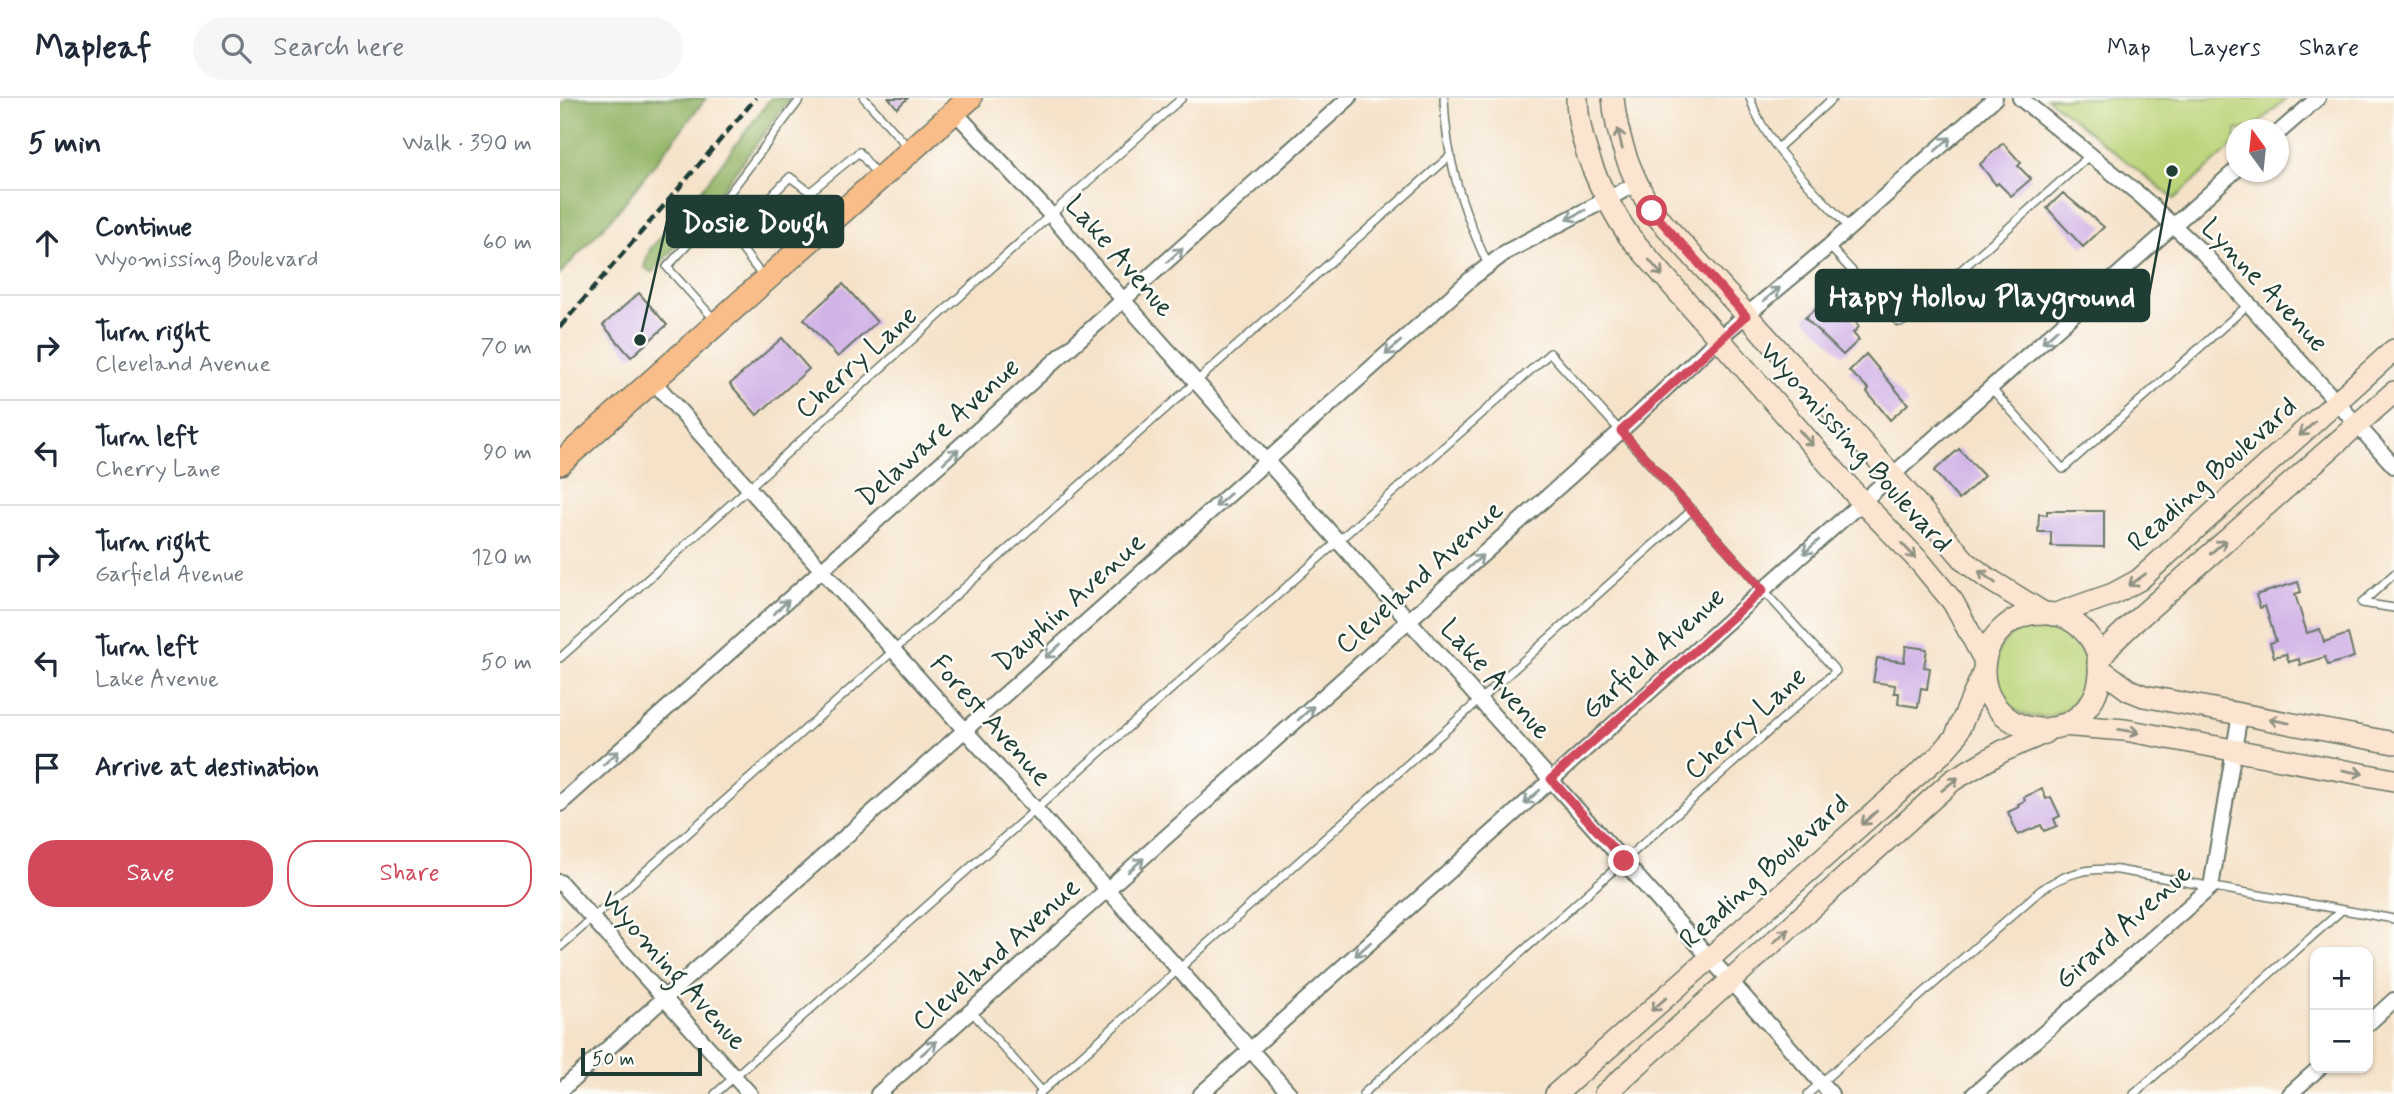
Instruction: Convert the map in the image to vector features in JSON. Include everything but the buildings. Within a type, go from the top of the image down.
[{"type":"main road","name":"Wyomissing Boulevard","points":[[1577,98],[1584,144],[1615,215],[1629,236],[1862,502],[1920,562],[1953,602],[1984,666]]},
{"type":"main road","name":"Wyomissing Boulevard","points":[[1613,98],[1624,157],[1652,211],[1892,475],[1966,562],[1987,578],[2049,614]]},
{"type":"main road","points":[[560,463],[962,105]]},
{"type":"main road","name":"Reading Boulevard","points":[[2049,614],[2113,594],[2139,580],[2394,350]]},
{"type":"main road","name":"Reading Boulevard","points":[[2099,665],[2114,641],[2394,392]]},
{"type":"main road","points":[[2056,727],[2082,712],[2092,699],[2098,684],[2099,665],[2094,647],[2086,634],[2068,620],[2049,614],[2020,618],[2006,626],[1994,638],[1984,666],[1985,685],[1990,698],[2004,715],[2022,725],[2056,727],[2125,730],[2394,779]]},
{"type":"main road","points":[[2099,665],[2122,686],[2144,696],[2394,743]]},
{"type":"main road","name":"Reading Boulevard","points":[[1556,1094],[1941,754],[1955,738],[1984,666]]},
{"type":"main road","name":"Reading Boulevard","points":[[1605,1094],[1953,780],[2056,727]]},
{"type":"street","name":"Delaware Avenue","points":[[560,804],[1349,98]]},
{"type":"street","name":"Cleveland Avenue","points":[[878,1094],[1621,431],[1720,338],[1829,246],[1995,98]]},
{"type":"street","name":"Lynne Avenue","points":[[2020,98],[2174,225],[2203,253],[2394,466]]},
{"type":"street","points":[[2289,123],[2318,98]]},
{"type":"street","name":"Lake Avenue","points":[[962,105],[1050,214],[1195,382],[1831,1094]]},
{"type":"street","name":"Garfield Avenue","points":[[1201,1094],[2226,179]]},
{"type":"street","name":"Dauphin Avenue","points":[[560,1091],[1488,265],[1506,252],[1636,184]]},
{"type":"street","name":"Forest Avenue","points":[[653,381],[1290,1094]]},
{"type":"street","name":"Girard Avenue","points":[[1974,1094],[2211,887],[2240,713]]},
{"type":"street","name":"Wyoming Avenue","points":[[560,882],[750,1094]]},
{"type":"street","points":[[2373,1019],[2394,1000]]},
{"type":"street","points":[[2290,1094],[2313,1073]]},
{"type":"lane","points":[[718,323],[667,267],[714,214],[801,98]]},
{"type":"lane","points":[[864,98],[911,150]]},
{"type":"lane","name":"Cherry Lane","points":[[560,658],[750,489],[1050,214],[1182,98]]},
{"type":"lane","points":[[1444,98],[1450,156],[1461,201],[1488,265]]},
{"type":"lane","points":[[1751,98],[1760,123],[1778,148],[1849,228]]},
{"type":"lane","points":[[1778,148],[1833,98]]},
{"type":"lane","points":[[732,236],[790,177],[810,192],[859,152],[880,179]]},
{"type":"lane","points":[[1829,246],[1887,312],[1899,322],[1904,321],[2090,155]]},
{"type":"lane","points":[[560,947],[1450,156]]},
{"type":"lane","points":[[714,214],[766,281]]},
{"type":"lane","points":[[1991,388],[2063,469],[2249,304]]},
{"type":"lane","name":"Cherry Lane","points":[[1337,541],[1550,353],[1836,671],[1363,1094]]},
{"type":"lane","points":[[971,1011],[1040,1093],[1692,510]]},
{"type":"lane","points":[[716,1094],[1337,541]]},
{"type":"lane","points":[[2394,573],[2362,603],[2394,608]]},
{"type":"lane","points":[[1808,1094],[2052,882],[2078,872],[2101,868],[2394,919]]},
{"type":"lane","points":[[2134,1094],[2342,910]]},
{"type":"green space","points":[[567,98],[706,98],[617,212],[560,274],[560,108]]},
{"type":"green space","points":[[771,98],[791,98],[700,218],[652,273],[644,267],[650,249],[690,205]]},
{"type":"green space","points":[[2047,98],[2287,98],[2263,119],[2226,119],[2226,152],[2174,199]]},
{"type":"green space","points":[[2040,625],[2058,629],[2072,639],[2082,653],[2086,671],[2082,689],[2072,703],[2058,713],[2040,717],[2022,713],[2008,703],[1998,689],[1994,671],[1998,653],[2008,639],[2022,629]]},
{"type":"railway","points":[[560,327],[756,98]]},
{"type":"place","name":"Happy Hollow Playground","points":[[2172,171]]},
{"type":"place","name":"Dosie Dough","points":[[640,340]]},
{"type":"route","points":[[1624,861],[1551,779],[1763,590],[1621,431],[1746,316],[1652,211]]}]
